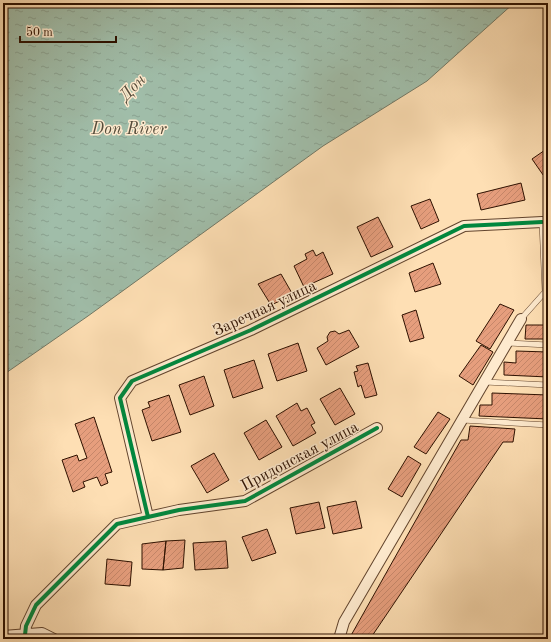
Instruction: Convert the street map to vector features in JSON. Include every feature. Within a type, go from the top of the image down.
[{"type":"street","name":"Заречная улица","points":[[148,517],[120,398],[132,381],[252,330],[464,226],[545,220]]},
{"type":"street","points":[[339,639],[344,622],[520,318]]},
{"type":"street","name":"Придонская улица","points":[[25,635],[26,626],[36,605],[117,524],[178,510],[245,501],[377,428]]},
{"type":"street","points":[[4,637],[42,633],[54,639]]},
{"type":"lane","points":[[520,318],[545,292],[545,220]]},
{"type":"lane","points":[[506,343],[548,345]]},
{"type":"lane","points":[[484,382],[548,385]]},
{"type":"lane","points":[[461,420],[548,426]]},
{"type":"water","name":"Don River","points":[[3,3],[514,3],[427,81],[323,146],[88,316],[3,375]]},
{"type":"building","points":[[548,148],[548,182],[532,159]]},
{"type":"building","points":[[521,183],[525,200],[481,210],[477,194]]},
{"type":"building","points":[[430,199],[439,221],[421,229],[411,206]]},
{"type":"building","points":[[378,217],[393,247],[371,257],[357,227]]},
{"type":"building","points":[[313,250],[316,256],[323,252],[333,274],[304,287],[294,266],[307,259],[305,254]]},
{"type":"building","points":[[433,263],[441,284],[415,292],[409,273]]},
{"type":"building","points":[[281,274],[293,295],[271,305],[258,284]]},
{"type":"building","points":[[500,304],[514,310],[490,349],[476,341]]},
{"type":"building","points":[[416,310],[424,338],[410,342],[402,315]]},
{"type":"building","points":[[526,325],[548,325],[548,339],[525,339]]},
{"type":"building","points":[[349,330],[359,347],[326,365],[317,348],[328,341],[327,337],[330,332],[335,331],[339,334]]},
{"type":"building","points":[[298,343],[307,371],[277,381],[268,354]]},
{"type":"building","points":[[481,345],[493,352],[473,385],[459,376]]},
{"type":"building","points":[[516,351],[548,352],[548,377],[504,375],[504,362],[516,363]]},
{"type":"building","points":[[254,360],[263,388],[233,398],[224,370]]},
{"type":"building","points":[[368,363],[377,395],[365,398],[361,385],[358,387],[354,372],[358,371],[356,366]]},
{"type":"building","points":[[204,376],[214,406],[190,415],[179,385]]},
{"type":"building","points":[[340,388],[355,414],[335,425],[320,399]]},
{"type":"building","points":[[492,393],[548,395],[548,419],[479,416],[480,405],[492,405]]},
{"type":"building","points":[[169,395],[181,432],[152,441],[142,410],[150,407],[148,402]]},
{"type":"building","points":[[297,403],[301,411],[307,408],[315,423],[311,425],[316,433],[293,446],[276,416]]},
{"type":"building","points":[[438,412],[450,419],[426,454],[414,447]]},
{"type":"building","points":[[94,417],[112,472],[105,474],[108,483],[101,486],[97,477],[83,482],[85,487],[73,492],[62,460],[77,455],[79,461],[87,458],[75,424]]},
{"type":"building","points":[[266,420],[282,447],[259,460],[244,433]]},
{"type":"building","points":[[470,426],[515,429],[513,442],[503,442],[370,639],[349,639],[461,440],[468,440]]},
{"type":"building","points":[[214,453],[229,480],[207,493],[191,466]]},
{"type":"building","points":[[408,456],[421,464],[402,497],[388,489]]},
{"type":"building","points":[[356,501],[362,528],[333,534],[327,507]]},
{"type":"building","points":[[319,502],[325,528],[296,534],[290,508]]},
{"type":"building","points":[[267,529],[276,553],[252,561],[242,537]]},
{"type":"building","points":[[185,540],[183,568],[163,570],[166,541]]},
{"type":"building","points":[[166,541],[163,570],[142,569],[142,544]]},
{"type":"building","points":[[226,541],[228,568],[195,570],[193,543]]},
{"type":"building","points":[[107,559],[132,562],[130,586],[105,584]]},
{"type":"cycle path","points":[[148,517],[120,398],[132,381],[251,330],[464,226],[542,222]]},
{"type":"cycle path","points":[[25,635],[26,626],[36,605],[117,524],[179,510],[245,501],[377,428]]},
{"type":"water label","name":"Дон","points":[[133,88]]}]
